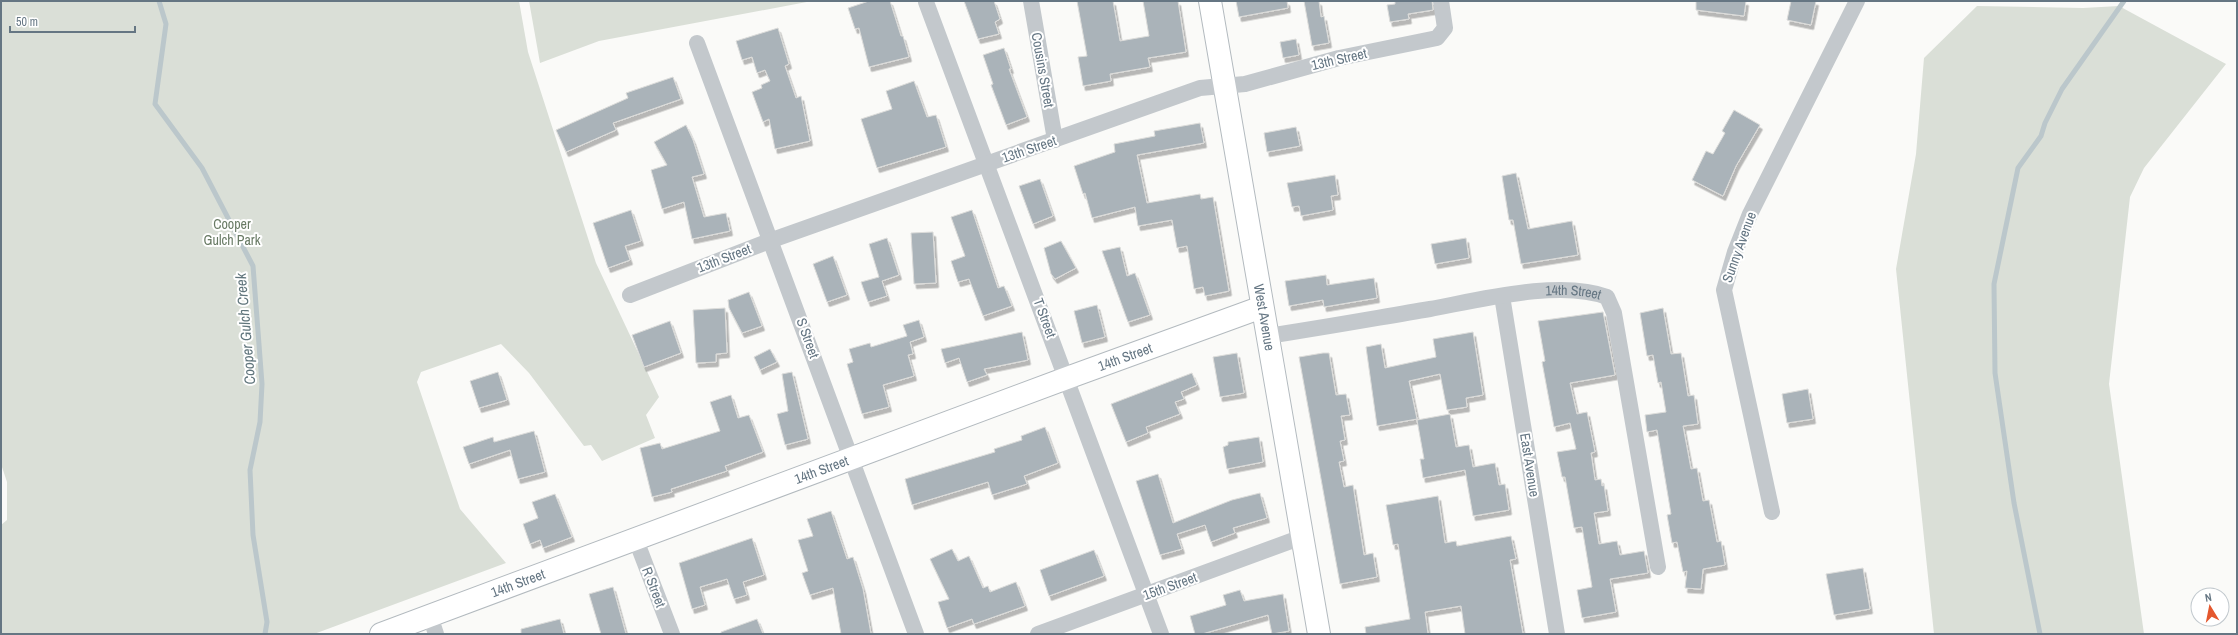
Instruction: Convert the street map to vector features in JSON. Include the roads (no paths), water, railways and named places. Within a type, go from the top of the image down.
[{"type":"street","name":"Cousins Street","points":[[1031,1],[1055,140]]},
{"type":"street","name":"West Avenue","points":[[1210,1],[1320,634]]},
{"type":"street","name":"13th Street","points":[[630,295],[772,240],[1200,88],[1246,84],[1339,58],[1437,38],[1445,28],[1441,1]]},
{"type":"street","name":"Sunny Avenue","points":[[1772,512],[1724,290],[1735,252],[1750,214],[1857,1]]},
{"type":"street","name":"T Street","points":[[926,2],[1161,634]]},
{"type":"street","name":"S Street","points":[[697,43],[772,240],[916,634]]},
{"type":"street","name":"14th Street","points":[[1267,336],[1502,296],[1577,290],[1594,292],[1607,297],[1611,304],[1658,567]]},
{"type":"street","name":"East Avenue","points":[[1502,296],[1557,634]]},
{"type":"street","name":"14th Street","points":[[381,634],[433,625],[636,540],[852,458],[1262,307]]},
{"type":"street","name":"15th Street","points":[[1038,634],[1302,537]]},
{"type":"street","name":"R Street","points":[[636,540],[672,634]]},
{"type":"waterway","name":"Cooper Gulch Creek","points":[[159,1],[166,24],[155,104],[202,168],[253,266],[262,384],[260,422],[250,470],[253,535],[267,622],[265,634]]},
{"type":"waterway","points":[[2040,634],[2014,503],[1995,373],[1994,284],[2018,168],[2041,136],[2045,123],[2062,89],[2124,1]]},
{"type":"park label","name":"Cooper Gulch Park","points":[[232,232]]}]
